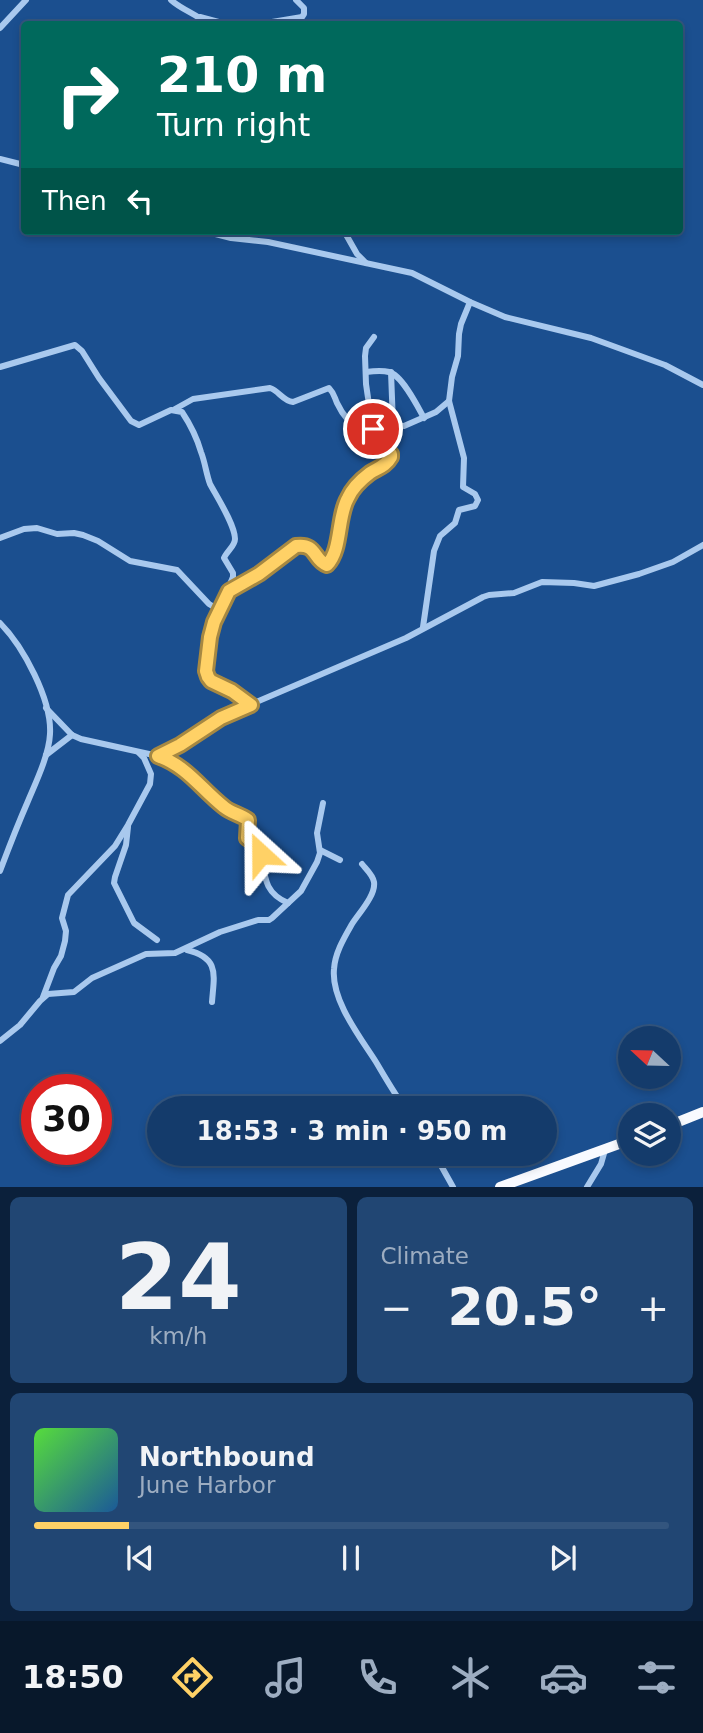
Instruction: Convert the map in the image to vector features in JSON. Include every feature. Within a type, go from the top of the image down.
[{"type":"highway","points":[[681,1121],[703,1112]]},
{"type":"highway","points":[[500,1187],[618,1145]]},
{"type":"street","points":[[0,28],[26,0]]},
{"type":"street","points":[[171,0],[203,21]]},
{"type":"street","points":[[278,21],[302,17],[304,8],[296,0]]},
{"type":"street","points":[[198,17],[214,21]]},
{"type":"street","points":[[0,159],[21,164]]},
{"type":"street","points":[[222,235],[268,242],[412,273],[505,317],[592,338],[665,365],[703,385]]},
{"type":"street","points":[[346,235],[357,254],[366,263]]},
{"type":"street","points":[[424,627],[437,541],[455,523],[459,510],[475,506],[478,500],[475,494],[463,487],[464,458],[449,401],[461,324],[470,302]]},
{"type":"street","points":[[229,591],[259,574],[296,546],[309,547],[321,563],[327,565],[332,556],[349,494],[365,477],[387,463],[391,457],[391,454],[374,441],[372,434],[374,424],[366,372],[366,350],[374,337]]},
{"type":"street","points":[[0,367],[75,345],[131,421],[139,425],[175,409],[188,400],[270,388],[287,401],[293,402],[329,388],[340,410],[357,429],[363,431],[382,419],[404,426],[436,412],[449,401]]},
{"type":"street","points":[[366,372],[394,373],[424,418]]},
{"type":"street","points":[[391,372],[393,424]]},
{"type":"street","points":[[175,409],[182,412],[191,426],[209,482],[226,513],[235,541],[225,558],[233,573],[232,581],[210,637],[206,671],[211,681],[232,691],[251,705]]},
{"type":"street","points":[[0,538],[24,529],[37,528],[57,534],[83,535],[130,561],[177,570],[209,604],[219,610]]},
{"type":"street","points":[[158,756],[221,718],[396,642],[489,595],[514,593],[538,583],[548,582],[594,586],[673,562],[703,545]]},
{"type":"street","points":[[0,623],[28,661],[46,708],[50,734],[40,772],[0,871]]},
{"type":"street","points":[[46,708],[72,735],[158,756],[180,766],[226,809],[248,820],[247,838],[260,847],[267,883],[278,898],[288,903]]},
{"type":"street","points":[[44,757],[72,735]]},
{"type":"street","points":[[0,1041],[20,1025],[43,998],[65,941],[62,916],[68,895],[114,846],[152,779],[147,761],[137,752]]},
{"type":"street","points":[[43,998],[52,993],[74,992],[92,978],[146,954],[172,954],[234,927],[258,920],[270,920],[301,891],[319,857],[317,833],[323,803]]},
{"type":"street","points":[[128,825],[126,845],[114,883],[134,923],[157,940]]},
{"type":"street","points":[[319,848],[340,860]]},
{"type":"street","points":[[362,864],[373,878],[374,885],[335,960],[334,983],[352,1024],[397,1096]]},
{"type":"street","points":[[185,949],[202,954],[212,964],[212,1002]]},
{"type":"street","points":[[587,1187],[601,1164],[605,1150]]},
{"type":"street","points":[[441,1166],[453,1187]]},
{"type":"route","points":[[261,854],[260,847],[247,838],[248,820],[226,809],[180,766],[158,756],[180,745],[214,721],[251,705],[208,677],[208,647],[219,610],[229,591],[259,574],[296,546],[309,547],[321,563],[328,564],[336,545],[344,505],[349,494],[371,472],[390,460],[391,454],[374,441],[373,429]]}]
